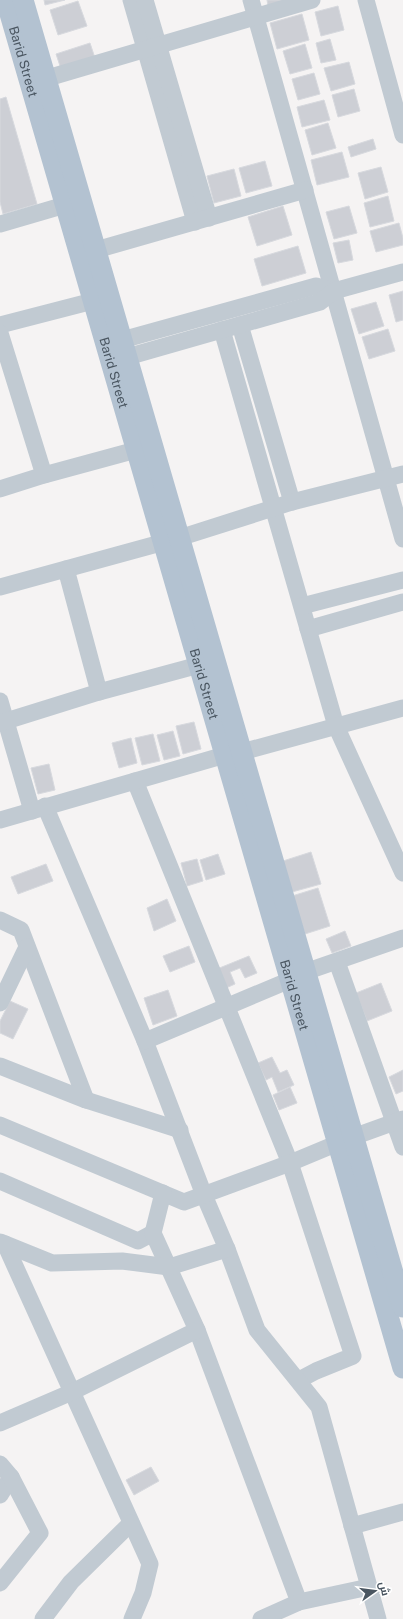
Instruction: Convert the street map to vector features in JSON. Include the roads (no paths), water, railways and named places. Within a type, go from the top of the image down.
[{"type":"main road","name":"Barid Street","points":[[6,0],[38,81],[96,250],[101,298],[136,450],[171,540],[346,1140],[402,1359]]},
{"type":"main road","name":"Barid Street","points":[[24,0],[38,81],[65,205],[101,298],[124,348],[171,540],[199,665],[233,753]]},
{"type":"main road","name":"Barid Street","points":[[346,1140],[403,1307]]},
{"type":"street","points":[[131,0],[152,48],[202,220]]},
{"type":"street","points":[[145,0],[152,48]]},
{"type":"street","points":[[251,0],[403,539]]},
{"type":"street","points":[[38,81],[312,0]]},
{"type":"street","points":[[366,0],[403,135]]},
{"type":"street","points":[[96,250],[305,190]]},
{"type":"street","points":[[0,224],[65,205]]},
{"type":"street","points":[[124,348],[222,330],[320,302],[334,291],[403,272]]},
{"type":"street","points":[[124,348],[316,286],[334,291]]},
{"type":"street","points":[[0,325],[101,298]]},
{"type":"street","points":[[240,325],[292,502]]},
{"type":"street","points":[[222,330],[336,726],[403,874]]},
{"type":"street","points":[[0,333],[44,475]]},
{"type":"street","points":[[0,489],[44,475],[136,450]]},
{"type":"street","points":[[0,587],[171,540],[292,502],[403,474]]},
{"type":"street","points":[[66,569],[99,692]]},
{"type":"street","points":[[302,606],[403,580]]},
{"type":"street","points":[[308,629],[403,602]]},
{"type":"street","points":[[2,722],[99,692],[199,665]]},
{"type":"street","points":[[0,701],[2,722],[39,809],[145,1041],[204,1195],[228,1249],[257,1330],[299,1380],[319,1407],[378,1619]]},
{"type":"street","points":[[0,820],[233,753],[403,708]]},
{"type":"street","points":[[135,781],[290,1163],[353,1356],[316,1371],[299,1380]]},
{"type":"street","points":[[0,920],[21,930],[86,1100]]},
{"type":"street","points":[[145,1041],[298,976],[403,938]]},
{"type":"street","points":[[0,1004],[4,984],[27,947]]},
{"type":"street","points":[[338,962],[399,1121],[403,1148]]},
{"type":"street","points":[[0,1066],[86,1100],[180,1130]]},
{"type":"street","points":[[0,1125],[184,1202],[399,1121]]},
{"type":"street","points":[[0,1180],[138,1241],[153,1233]]},
{"type":"street","points":[[163,1193],[153,1233],[197,1330],[299,1602]]},
{"type":"street","points":[[2,1243],[52,1263],[122,1261],[168,1267],[228,1249]]},
{"type":"street","points":[[2,1243],[150,1564],[143,1593],[132,1619]]},
{"type":"street","points":[[0,1423],[72,1392],[197,1330]]},
{"type":"street","points":[[0,1464],[11,1477],[40,1532],[0,1583]]},
{"type":"street","points":[[0,1495],[11,1477]]},
{"type":"street","points":[[352,1526],[403,1512]]},
{"type":"street","points":[[43,1619],[71,1582],[131,1523]]},
{"type":"street","points":[[261,1619],[299,1602],[370,1588]]},
{"type":"street","points":[[120,1619],[143,1593]]}]
